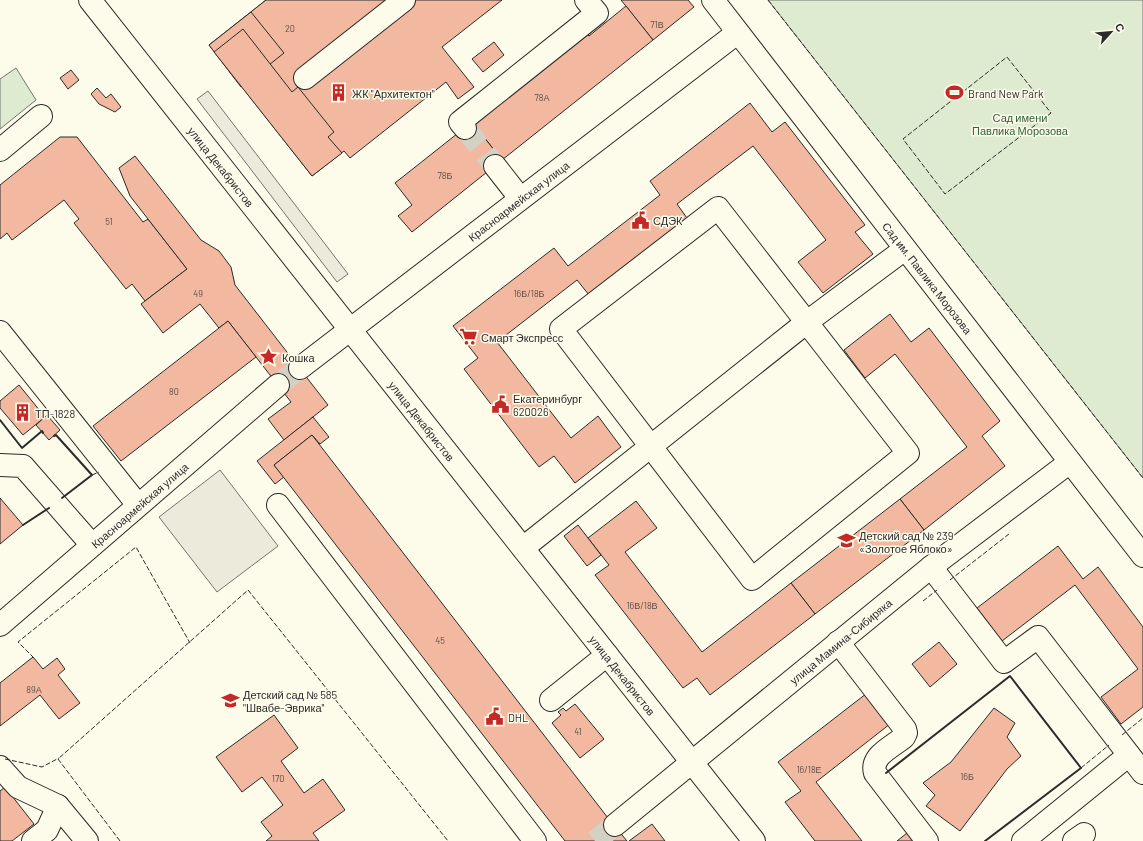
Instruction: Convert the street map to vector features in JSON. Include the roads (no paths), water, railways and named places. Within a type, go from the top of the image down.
[{"type":"street","name":"улица Декабристов","points":[[90,0],[349,330],[754,841]]},
{"type":"street","points":[[305,78],[404,0]]},
{"type":"street","points":[[465,128],[460,122],[597,13],[586,0]]},
{"type":"street","name":"Сад им. Павлика Морозова","points":[[713,0],[737,33],[1143,556]]},
{"type":"street","name":"Красноармейская улица","points":[[300,368],[737,33]]},
{"type":"street","points":[[0,150],[41,116]]},
{"type":"street","points":[[495,166],[520,198]]},
{"type":"street","points":[[718,208],[807,322],[908,453],[752,579],[562,329],[718,208]]},
{"type":"street","points":[[523,548],[807,322],[905,249]]},
{"type":"street","points":[[0,332],[138,505]]},
{"type":"street","name":"Красноармейская улица","points":[[0,625],[278,386]]},
{"type":"street","name":"улица Мамина-Сибиряка","points":[[614,825],[931,567],[1070,462]]},
{"type":"street","points":[[0,465],[24,466],[92,545]]},
{"type":"street","points":[[278,505],[536,841]]},
{"type":"street","points":[[931,567],[1004,662],[1038,637],[1143,773]]},
{"type":"street","points":[[838,642],[905,729],[906,733],[904,737],[876,759],[873,766],[875,773],[927,841]]},
{"type":"street","points":[[551,700],[607,655]]},
{"type":"street","points":[[1023,841],[1129,755]]},
{"type":"street","points":[[0,767],[18,787],[58,806],[87,841]]},
{"type":"street","points":[[33,841],[47,830],[58,806]]},
{"type":"tunnel","points":[[465,128],[495,166]]},
{"type":"tunnel","points":[[278,385],[300,368]]},
{"type":"tunnel","points":[[595,841],[615,825]]},
{"type":"place","name":"ЖК \"Архитектон\"","points":[[339,93]]},
{"type":"place","name":"Brand New Park","points":[[955,93]]},
{"type":"place","name":"СДЭК","points":[[640,220]]},
{"type":"place","name":"Смарт Экспресс","points":[[468,337]]},
{"type":"place","name":"Кошка","points":[[269,357]]},
{"type":"place","name":"Екатеринбург 620026","points":[[500,404]]},
{"type":"place","name":"ТП-1828","points":[[22,413]]},
{"type":"place","name":"Детский сад № 239 «Золотое Яблоко»","points":[[846,541]]},
{"type":"place","name":"Детский сад № 585 \"Швабе-Эврика\"","points":[[230,700]]},
{"type":"place","name":"DHL","points":[[495,717]]},
{"type":"park label","name":"Сад имени Павлика Морозова","points":[[1020,123]]}]
